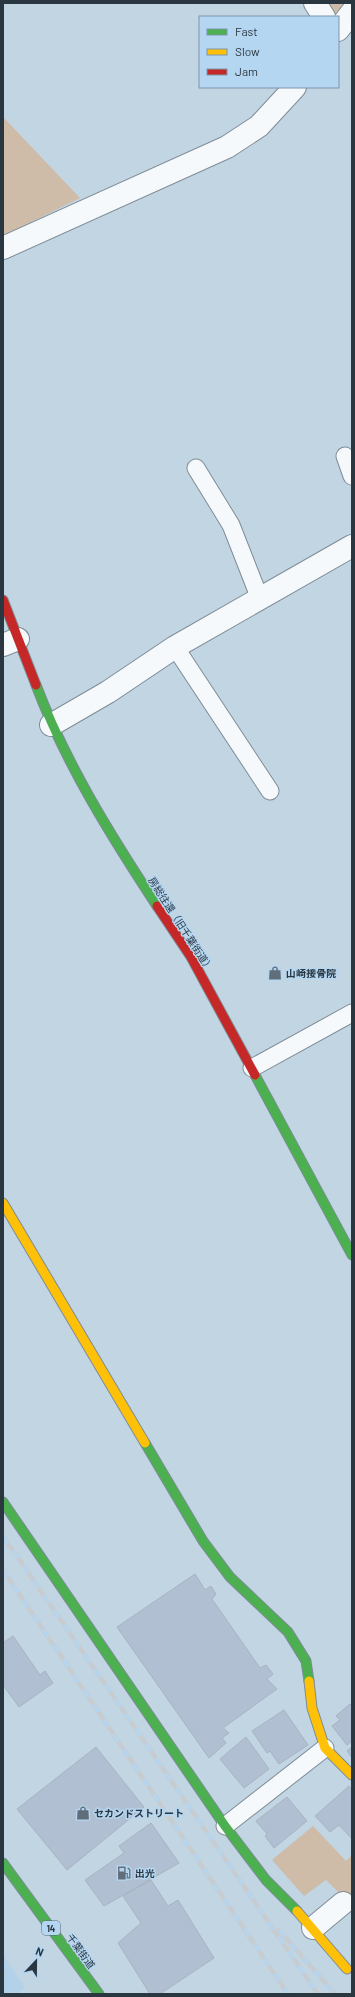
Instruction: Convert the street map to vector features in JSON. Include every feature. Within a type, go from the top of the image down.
[{"type":"main road","name":"房総往還（旧千葉街道）","points":[[3,600],[10,642],[51,725],[116,844],[191,957],[352,1255]]},
{"type":"main road","points":[[3,1203],[203,1541],[230,1577],[288,1632],[306,1660],[312,1708],[325,1748],[352,1775]]},
{"type":"main road","points":[[3,1502],[225,1826],[266,1880],[313,1928],[347,1969]]},
{"type":"main road","name":"千葉街道","points":[[3,1863],[99,1994]]},
{"type":"street","points":[[315,3],[323,16]]},
{"type":"street","points":[[339,29],[352,12]]},
{"type":"street","points":[[3,248],[227,147],[259,126],[294,88]]},
{"type":"street","points":[[51,725],[108,692],[175,647],[352,546]]},
{"type":"street","points":[[313,1928],[343,1904]]},
{"type":"lane","points":[[345,456],[352,476]]},
{"type":"lane","points":[[196,468],[231,525],[260,599]]},
{"type":"lane","points":[[175,647],[270,791]]},
{"type":"lane","points":[[252,1068],[352,1012]]},
{"type":"lane","points":[[225,1826],[325,1748]]},
{"type":"shaded area","points":[[327,3],[349,3],[337,16],[335,16]]},
{"type":"shaded area","points":[[3,117],[80,198],[3,236]]},
{"type":"shaded area","points":[[313,1826],[346,1861],[352,1855],[352,1906],[326,1880],[304,1896],[272,1860]]},
{"type":"shaded area","points":[[3,1955],[25,1987],[18,1994],[3,1994]]},
{"type":"building","points":[[195,1574],[205,1590],[211,1586],[216,1594],[212,1599],[260,1668],[266,1665],[273,1674],[267,1679],[277,1689],[223,1728],[229,1733],[222,1738],[226,1743],[209,1758],[117,1627]]},
{"type":"building","points":[[13,1636],[40,1675],[45,1671],[53,1683],[19,1707],[3,1685],[3,1643]]},
{"type":"building","points":[[350,1704],[352,1707],[352,1741],[347,1745],[332,1726],[340,1720],[336,1716]]},
{"type":"building","points":[[284,1710],[308,1745],[279,1764],[270,1751],[267,1753],[252,1731]]},
{"type":"building","points":[[246,1737],[269,1769],[244,1788],[220,1759]]},
{"type":"building","points":[[96,1747],[144,1807],[67,1870],[17,1809]]},
{"type":"building","points":[[352,1747],[352,1758],[347,1751]]},
{"type":"building","points":[[349,1786],[352,1790],[352,1839],[339,1825],[330,1832],[315,1816]]},
{"type":"building","points":[[287,1797],[307,1821],[274,1848],[265,1836],[267,1834],[256,1821]]},
{"type":"building","points":[[151,1823],[179,1863],[104,1906],[85,1880],[124,1853],[119,1846]]},
{"type":"building","points":[[151,1880],[168,1906],[178,1900],[214,1958],[160,1994],[150,1994],[118,1943],[141,1923],[123,1896]]},
{"type":"railway","points":[[3,1536],[318,1994]]},
{"type":"railway","points":[[3,1570],[288,1994]]},
{"type":"railway","points":[[279,1930],[335,1994]]},
{"type":"traffic: fast","points":[[36,685],[61,743],[90,799],[157,906]]},
{"type":"traffic: fast","points":[[255,1075],[352,1255]]},
{"type":"traffic: fast","points":[[145,1443],[203,1541],[230,1577],[288,1632],[306,1661],[309,1681]]},
{"type":"traffic: fast","points":[[3,1502],[225,1826],[266,1880],[297,1911]]},
{"type":"traffic: fast","points":[[3,1863],[99,1994]]},
{"type":"traffic: slow","points":[[3,1203],[145,1443]]},
{"type":"traffic: slow","points":[[309,1681],[312,1708],[325,1748],[352,1775]]},
{"type":"traffic: slow","points":[[297,1911],[347,1969]]},
{"type":"traffic: jam","points":[[3,600],[36,685]]},
{"type":"traffic: jam","points":[[157,906],[191,957],[255,1075]]},
{"type":"place","name":"山崎接骨院","points":[[275,973]]},
{"type":"place","name":"セカンドストリート","points":[[83,1813]]},
{"type":"place","name":"出光","points":[[124,1873]]}]
